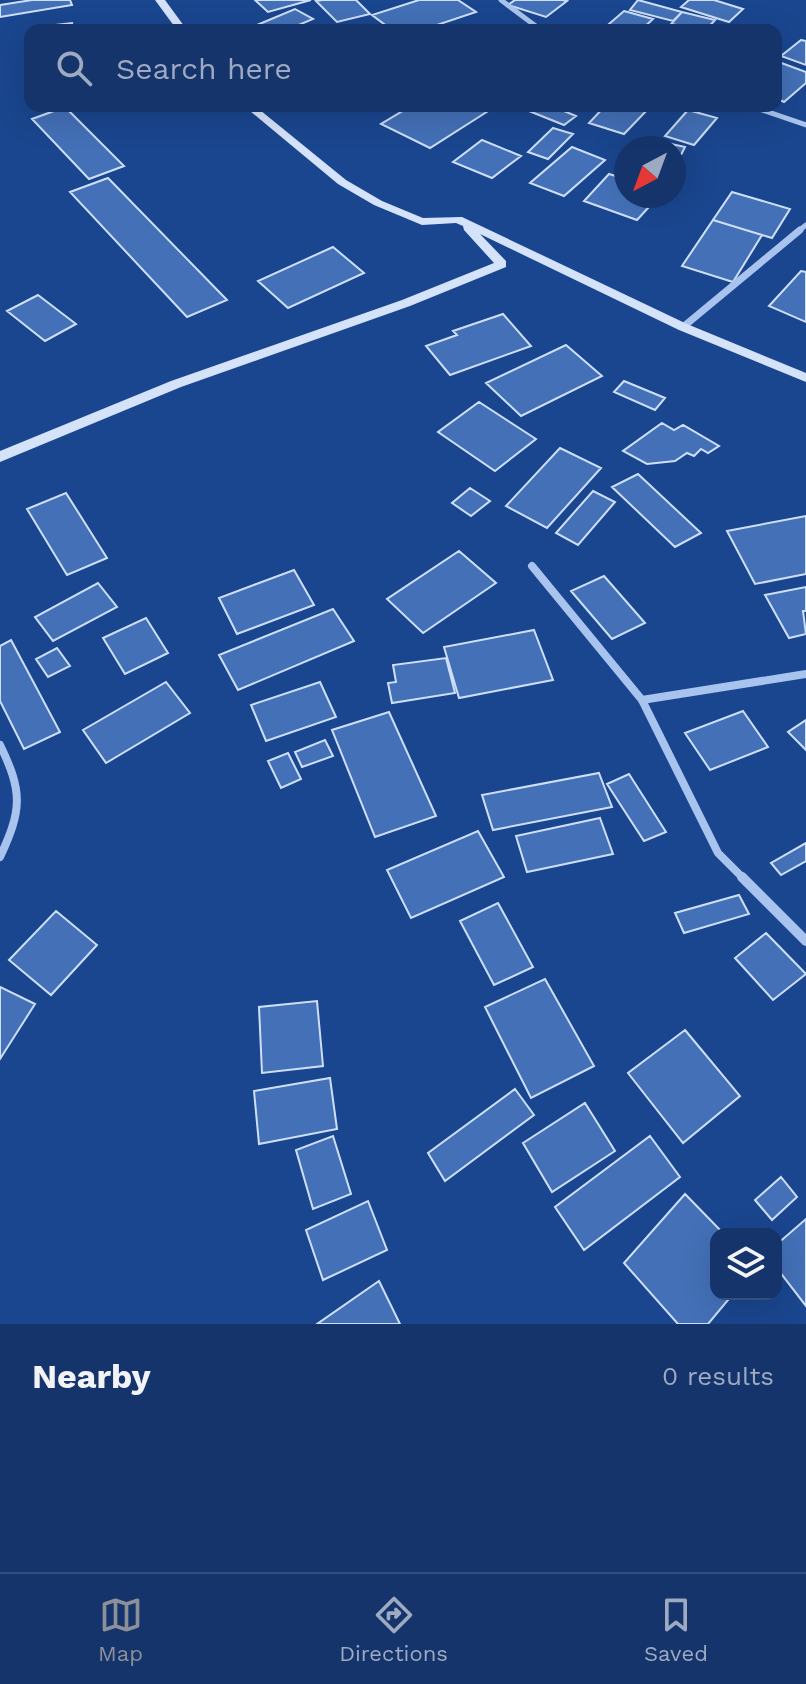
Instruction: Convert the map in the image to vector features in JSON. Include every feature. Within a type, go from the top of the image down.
[{"type":"street","points":[[160,0],[178,24]]},
{"type":"street","points":[[501,0],[533,24]]},
{"type":"street","points":[[256,112],[342,182],[378,203],[422,222],[458,219],[683,327],[806,378]]},
{"type":"street","points":[[768,112],[806,125]]},
{"type":"street","points":[[0,457],[176,384],[406,303],[502,264],[458,219]]},
{"type":"street","points":[[683,327],[806,225]]},
{"type":"street","points":[[532,566],[642,700],[718,853],[806,941]]},
{"type":"street","points":[[642,700],[806,674]]},
{"type":"street","points":[[0,745],[20,791],[20,814],[0,857]]},
{"type":"building","points":[[32,0],[70,0],[72,5],[0,17],[0,5]]},
{"type":"building","points":[[255,0],[311,0],[268,12]]},
{"type":"building","points":[[356,0],[370,14],[337,22],[316,1]]},
{"type":"building","points":[[419,0],[458,0],[476,12],[440,24],[384,24],[372,15]]},
{"type":"building","points":[[515,0],[567,1],[546,17],[508,5]]},
{"type":"building","points":[[638,0],[682,12],[673,21],[630,10]]},
{"type":"building","points":[[689,0],[714,0],[743,9],[729,22],[681,7]]},
{"type":"building","points":[[295,9],[313,19],[301,24],[259,24]]},
{"type":"building","points":[[624,11],[653,19],[648,24],[609,24]]},
{"type":"building","points":[[682,12],[715,20],[711,24],[671,24]]},
{"type":"building","points":[[801,40],[806,41],[806,65],[782,55]]},
{"type":"building","points":[[782,63],[806,72],[806,83],[784,102]]},
{"type":"building","points":[[51,112],[70,112],[124,166],[89,179],[32,119]]},
{"type":"building","points":[[401,112],[487,112],[430,148],[381,124]]},
{"type":"building","points":[[532,112],[566,112],[576,116],[564,125]]},
{"type":"building","points":[[599,112],[645,112],[624,134],[589,123]]},
{"type":"building","points":[[686,112],[717,118],[694,145],[686,143],[686,136],[665,136]]},
{"type":"building","points":[[553,128],[573,134],[548,159],[528,152]]},
{"type":"building","points":[[482,140],[521,156],[492,178],[453,162]]},
{"type":"building","points":[[572,147],[605,160],[564,196],[530,183]]},
{"type":"building","points":[[609,174],[614,175],[614,208],[648,208],[637,220],[584,201]]},
{"type":"building","points":[[108,178],[227,300],[187,317],[70,192]]},
{"type":"building","points":[[732,192],[790,209],[772,238],[713,220]]},
{"type":"building","points":[[713,220],[762,235],[733,282],[682,266]]},
{"type":"building","points":[[333,247],[364,273],[288,308],[258,281]]},
{"type":"building","points":[[801,271],[806,272],[806,322],[769,306]]},
{"type":"building","points":[[38,295],[76,324],[45,341],[7,311]]},
{"type":"building","points":[[503,314],[531,346],[450,375],[426,346],[457,335],[453,331]]},
{"type":"building","points":[[566,345],[602,376],[521,416],[486,383]]},
{"type":"building","points":[[624,381],[665,398],[655,410],[614,392]]},
{"type":"building","points":[[479,402],[536,439],[495,471],[438,432]]},
{"type":"building","points":[[662,423],[674,430],[683,425],[719,446],[708,453],[701,449],[694,456],[687,453],[675,461],[647,464],[623,451]]},
{"type":"building","points":[[560,448],[601,468],[547,528],[506,506]]},
{"type":"building","points":[[638,474],[701,533],[675,547],[612,487]]},
{"type":"building","points":[[470,488],[490,501],[471,516],[452,503]]},
{"type":"building","points":[[593,491],[615,502],[578,545],[556,533]]},
{"type":"building","points":[[66,493],[107,558],[67,575],[27,509]]},
{"type":"building","points":[[806,516],[806,574],[755,584],[727,531]]},
{"type":"building","points":[[459,551],[496,583],[423,633],[387,599]]},
{"type":"building","points":[[294,570],[314,605],[237,634],[219,598]]},
{"type":"building","points":[[604,576],[645,623],[612,639],[571,591]]},
{"type":"building","points":[[98,583],[117,607],[53,641],[35,617]]},
{"type":"building","points":[[806,587],[806,611],[803,611],[806,634],[789,638],[765,595]]},
{"type":"building","points":[[333,609],[354,641],[238,690],[219,655]]},
{"type":"building","points":[[146,618],[168,653],[125,674],[103,638]]},
{"type":"building","points":[[534,630],[553,680],[459,698],[444,647]]},
{"type":"building","points":[[11,640],[60,732],[24,749],[0,701],[0,646]]},
{"type":"building","points":[[57,648],[70,666],[48,677],[36,659]]},
{"type":"building","points":[[446,658],[455,693],[392,703],[388,683],[396,682],[393,665]]},
{"type":"building","points":[[166,682],[190,713],[106,763],[83,730]]},
{"type":"building","points":[[320,682],[336,717],[266,741],[251,705]]},
{"type":"building","points":[[743,711],[768,747],[710,770],[685,733]]},
{"type":"building","points":[[389,712],[436,816],[375,837],[332,730]]},
{"type":"building","points":[[806,720],[806,750],[788,732]]},
{"type":"building","points":[[325,740],[333,756],[302,767],[295,752]]},
{"type":"building","points":[[288,753],[301,779],[281,788],[268,761]]},
{"type":"building","points":[[599,773],[612,807],[493,830],[482,795]]},
{"type":"building","points":[[629,774],[666,832],[644,841],[607,784]]},
{"type":"building","points":[[600,818],[613,854],[527,872],[516,836]]},
{"type":"building","points":[[478,831],[504,877],[411,918],[387,870]]},
{"type":"building","points":[[806,843],[806,861],[781,875],[771,863]]},
{"type":"building","points":[[739,895],[749,914],[684,933],[675,913]]},
{"type":"building","points":[[498,903],[533,967],[494,985],[460,921]]},
{"type":"building","points":[[56,911],[97,945],[51,995],[9,960]]},
{"type":"building","points":[[766,933],[806,974],[773,1000],[735,958]]},
{"type":"building","points":[[545,979],[594,1066],[531,1098],[485,1007]]},
{"type":"building","points":[[0,987],[35,1004],[0,1059]]},
{"type":"building","points":[[317,1001],[323,1066],[262,1073],[259,1007]]},
{"type":"building","points":[[685,1030],[740,1096],[683,1143],[628,1073]]},
{"type":"building","points":[[330,1078],[337,1129],[259,1144],[254,1091]]},
{"type":"building","points":[[515,1089],[534,1115],[445,1181],[428,1153]]},
{"type":"building","points":[[585,1103],[615,1151],[552,1192],[523,1143]]},
{"type":"building","points":[[333,1136],[351,1194],[313,1209],[296,1150]]},
{"type":"building","points":[[650,1136],[680,1177],[584,1250],[555,1207]]},
{"type":"building","points":[[781,1177],[797,1197],[772,1220],[755,1200]]},
{"type":"building","points":[[685,1194],[718,1228],[710,1228],[710,1300],[728,1300],[708,1324],[678,1324],[624,1263]]},
{"type":"building","points":[[368,1201],[387,1250],[323,1280],[306,1230]]},
{"type":"building","points":[[806,1219],[806,1306],[782,1275],[782,1240]]},
{"type":"building","points":[[379,1281],[400,1324],[317,1324]]}]
